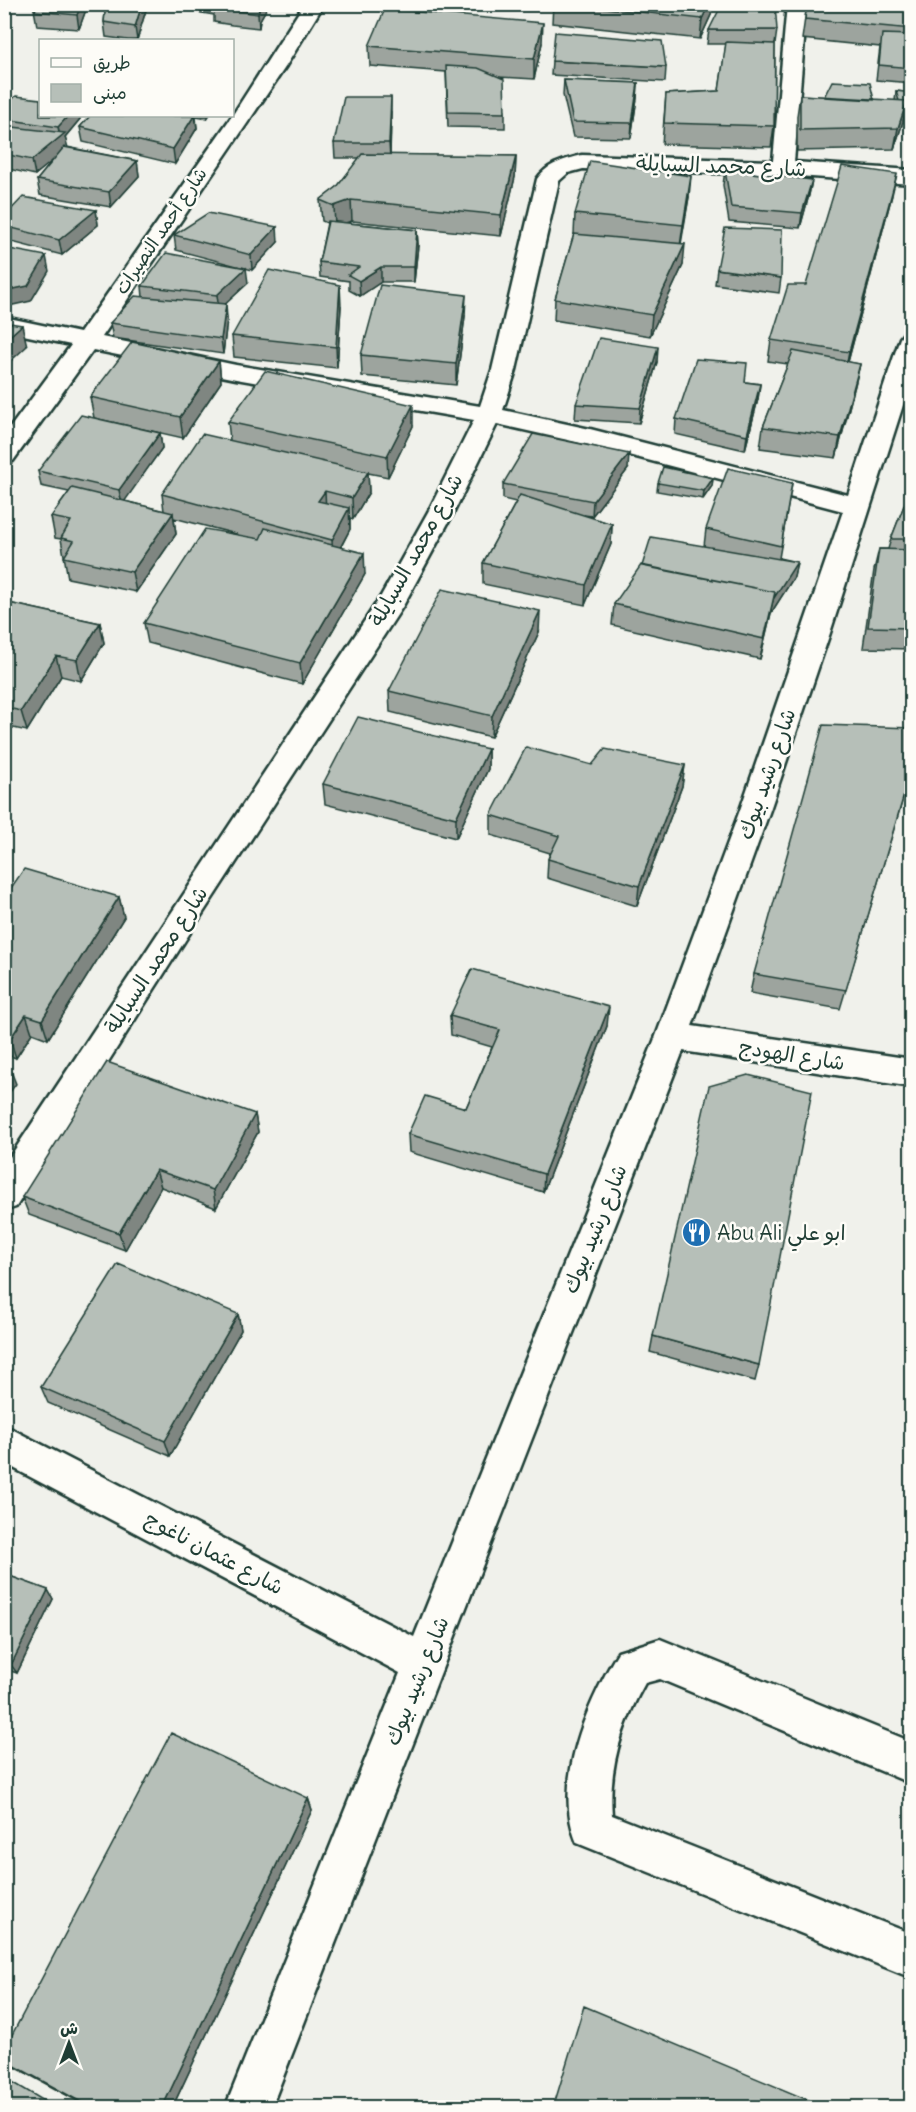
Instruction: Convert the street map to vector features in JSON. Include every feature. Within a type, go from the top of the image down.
[{"type":"street","name":"شارع أحمد النصيرات","points":[[4,455],[86,342],[276,66],[314,4]]},
{"type":"street","points":[[783,168],[797,4]]},
{"type":"street","name":"شارع محمد السبايلة","points":[[4,1196],[175,930],[393,599],[441,512],[489,415],[504,370],[548,179],[560,168],[582,162],[783,168],[912,177]]},
{"type":"street","points":[[4,324],[236,372],[489,415],[590,437],[857,506]]},
{"type":"street","name":"شارع رشيد بيوك","points":[[248,2108],[672,1036],[759,799],[912,338]]},
{"type":"street","name":"شارع الهودج","points":[[672,1036],[912,1073]]},
{"type":"street","name":"شارع عثمان ناغوج","points":[[4,1443],[423,1663]]},
{"type":"street","points":[[912,1763],[660,1659],[632,1666],[621,1684],[592,1768],[590,1805],[592,1828],[912,1956]]},
{"type":"building","points":[[37,4],[81,4],[77,15],[35,11]]},
{"type":"building","points":[[106,4],[142,4],[135,27],[104,22]]},
{"type":"building","points":[[213,4],[260,4],[258,14],[213,7]]},
{"type":"building","points":[[570,4],[709,4],[702,19]]},
{"type":"building","points":[[722,4],[775,4],[777,30],[709,30]]},
{"type":"building","points":[[807,4],[912,4],[912,29],[805,19]]},
{"type":"building","points":[[385,9],[543,23],[534,59],[369,46]]},
{"type":"building","points":[[555,32],[662,41],[666,67],[552,61]]},
{"type":"building","points":[[882,34],[912,35],[912,68],[879,65]]},
{"type":"building","points":[[726,42],[775,44],[774,126],[664,123],[666,94],[719,91]]},
{"type":"building","points":[[446,66],[478,68],[504,79],[505,113],[448,112]]},
{"type":"building","points":[[564,80],[638,83],[632,123],[573,122]]},
{"type":"building","points":[[832,81],[870,83],[874,100],[824,97]]},
{"type":"building","points":[[896,91],[912,93],[912,106],[906,105],[907,101],[899,101]]},
{"type":"building","points":[[800,95],[907,101],[898,128],[800,130]]},
{"type":"building","points":[[16,96],[39,99],[39,117],[67,117],[58,127],[4,119],[4,106]]},
{"type":"building","points":[[344,97],[391,97],[389,143],[334,143]]},
{"type":"building","points":[[89,117],[193,117],[173,149],[80,127]]},
{"type":"building","points":[[4,126],[65,133],[32,160],[4,154]]},
{"type":"building","points":[[64,147],[137,161],[109,192],[37,180]]},
{"type":"building","points":[[362,154],[516,156],[501,215],[351,200],[334,206],[320,200],[337,187]]},
{"type":"building","points":[[590,161],[691,176],[683,225],[575,214]]},
{"type":"building","points":[[842,166],[897,174],[849,352],[771,340],[788,285],[806,285]]},
{"type":"building","points":[[725,170],[812,180],[802,213],[731,207]]},
{"type":"building","points":[[23,197],[96,210],[59,240],[4,226],[4,217]]},
{"type":"building","points":[[208,213],[277,227],[251,255],[174,235]]},
{"type":"building","points":[[328,221],[417,230],[414,267],[381,267],[359,281],[348,275],[359,267],[319,262]]},
{"type":"building","points":[[725,228],[782,230],[781,278],[717,269]]},
{"type":"building","points":[[574,234],[685,244],[652,315],[555,299]]},
{"type":"building","points":[[4,248],[46,256],[28,286],[4,291]]},
{"type":"building","points":[[166,253],[246,268],[217,295],[142,286]]},
{"type":"building","points":[[269,270],[340,285],[336,347],[232,336]]},
{"type":"building","points":[[380,285],[466,295],[456,364],[361,355]]},
{"type":"building","points":[[135,296],[226,304],[221,339],[110,323]]},
{"type":"building","points":[[4,322],[22,325],[4,341]]},
{"type":"building","points":[[599,338],[658,347],[640,408],[576,404]]},
{"type":"building","points":[[132,342],[219,361],[180,417],[90,397]]},
{"type":"building","points":[[793,351],[860,364],[840,437],[763,427]]},
{"type":"building","points":[[696,359],[747,363],[745,382],[760,384],[747,435],[676,419]]},
{"type":"building","points":[[265,371],[413,405],[387,456],[228,422]]},
{"type":"building","points":[[81,415],[160,433],[119,490],[38,471]]},
{"type":"building","points":[[202,434],[368,472],[352,498],[325,491],[318,501],[349,508],[332,540],[162,494]]},
{"type":"building","points":[[533,434],[629,454],[593,501],[503,484]]},
{"type":"building","points":[[663,467],[713,478],[704,491],[658,483]]},
{"type":"building","points":[[728,468],[792,483],[781,546],[706,529]]},
{"type":"building","points":[[912,485],[912,539],[891,539]]},
{"type":"building","points":[[72,488],[173,513],[132,572],[64,557],[74,541],[61,538],[71,521],[51,517]]},
{"type":"building","points":[[520,495],[612,524],[586,585],[483,563]]},
{"type":"building","points":[[265,528],[364,553],[300,663],[144,623],[205,529],[260,539]]},
{"type":"building","points":[[651,537],[797,562],[774,598],[775,592],[642,566]]},
{"type":"building","points":[[879,549],[912,550],[912,628],[868,627]]},
{"type":"building","points":[[641,565],[775,592],[764,639],[614,604]]},
{"type":"building","points":[[442,589],[540,611],[492,716],[389,691]]},
{"type":"building","points":[[4,602],[100,623],[77,660],[56,656],[21,711],[4,707]]},
{"type":"building","points":[[358,717],[488,749],[456,818],[323,784]]},
{"type":"building","points":[[823,725],[912,728],[912,768],[846,990],[754,974]]},
{"type":"building","points":[[526,747],[592,765],[605,749],[685,765],[639,886],[548,859],[559,836],[491,815]]},
{"type":"building","points":[[24,869],[119,897],[42,1020],[26,1015],[10,1039],[4,1037],[4,898]]},
{"type":"building","points":[[472,969],[609,1007],[544,1174],[408,1134],[425,1096],[466,1108],[500,1030],[450,1016]]},
{"type":"building","points":[[107,1062],[255,1114],[213,1190],[156,1170],[119,1233],[22,1197]]},
{"type":"building","points":[[4,1068],[11,1071],[4,1080]]},
{"type":"building","points":[[748,1075],[812,1091],[759,1365],[653,1336],[709,1086]]},
{"type":"building","points":[[118,1264],[238,1314],[165,1441],[41,1387]]},
{"type":"building","points":[[4,1574],[48,1590],[11,1665],[4,1662]]},
{"type":"building","points":[[171,1733],[308,1798],[162,2108],[92,2108],[4,2060],[4,2050]]},
{"type":"building","points":[[584,2006],[827,2108],[553,2108]]},
{"type":"building","points":[[4,2077],[56,2108],[4,2108]]},
{"type":"place","name":"Abu Ali ابو علي","points":[[696,1233]]}]
